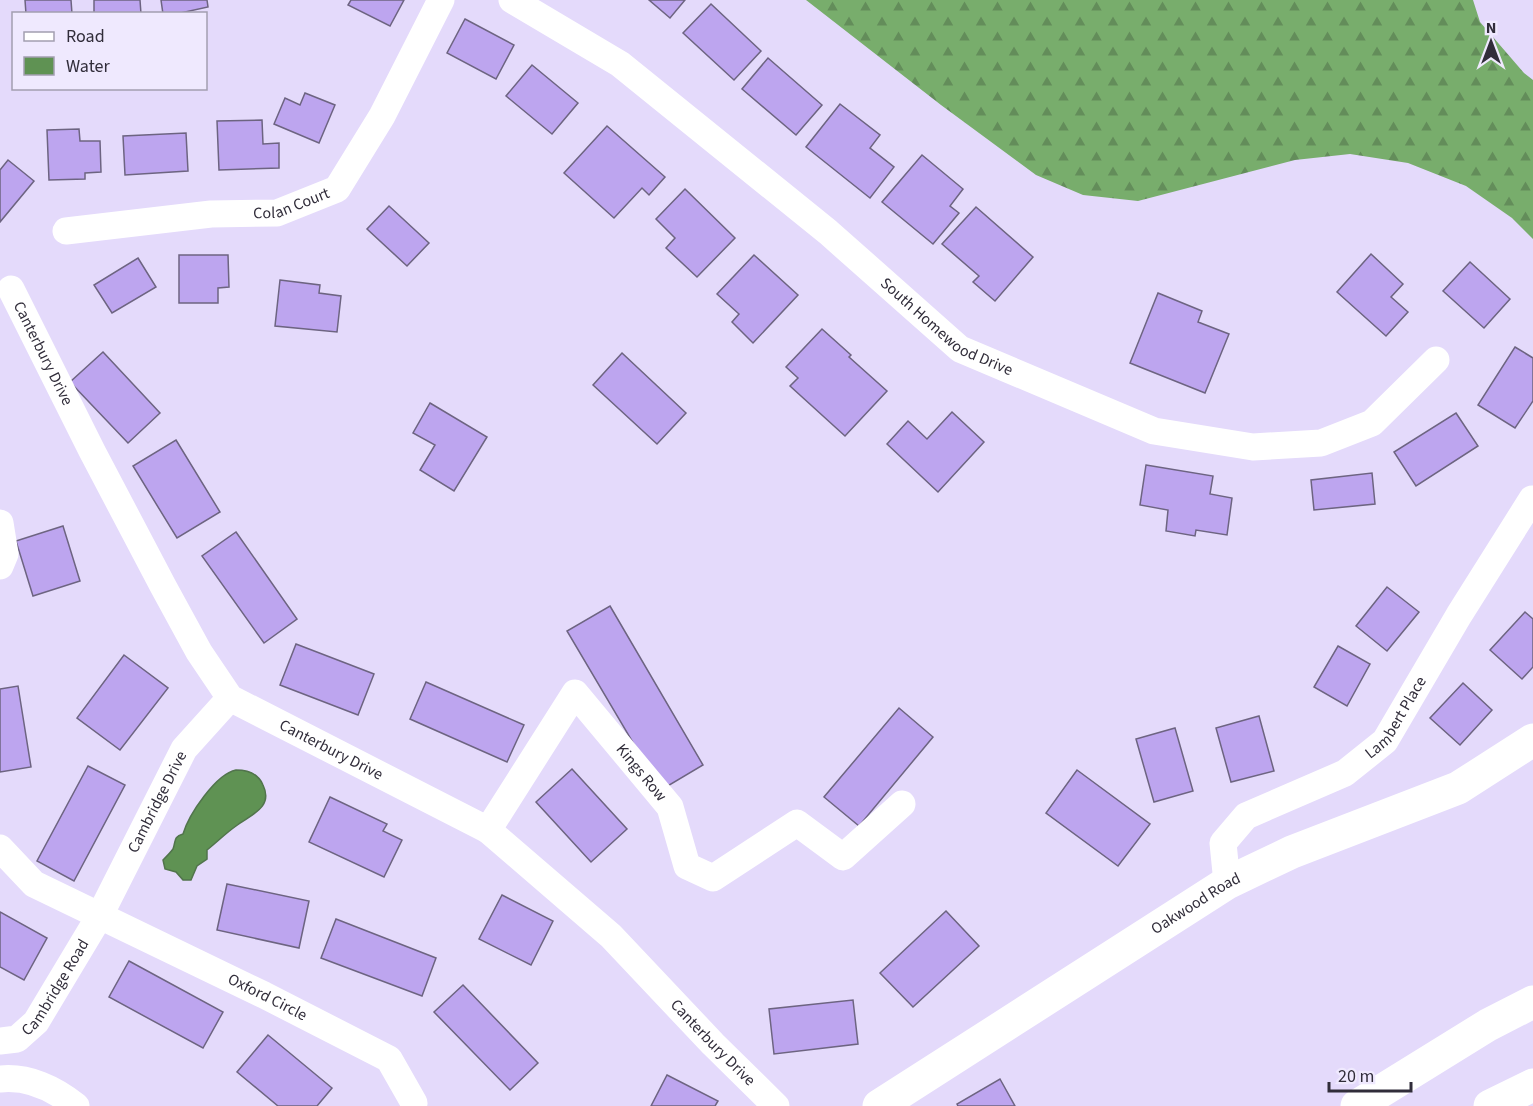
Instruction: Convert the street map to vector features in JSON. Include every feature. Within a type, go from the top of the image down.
[{"type":"main road","name":"Oakwood Road","points":[[879,1106],[1227,883],[1292,852],[1458,788],[1533,740]]},
{"type":"main road","points":[[1357,1106],[1488,1025],[1533,1002]]},
{"type":"main road","points":[[1490,1106],[1533,1085]]},
{"type":"street","name":"Colan Court","points":[[66,231],[211,214],[277,213],[338,189],[381,117],[441,0]]},
{"type":"street","name":"South Homewood Drive","points":[[512,0],[620,64],[828,232],[960,349],[1154,431],[1253,447],[1320,443],[1372,423],[1436,360]]},
{"type":"street","name":"Canterbury Drive","points":[[11,289],[157,576],[198,652],[230,698],[488,830],[611,936],[713,1044],[776,1106]]},
{"type":"street","name":"Lambert Place","points":[[1227,883],[1223,843],[1246,816],[1345,773],[1385,741],[1459,615],[1532,500]]},
{"type":"street","points":[[0,523],[5,554],[0,566]]},
{"type":"street","name":"Kings Row","points":[[488,830],[575,693],[670,807],[687,866],[713,878],[797,823],[843,857],[902,804]]},
{"type":"street","name":"Cambridge Drive","points":[[99,917],[184,749],[230,698]]},
{"type":"street","name":"Oxford Circle","points":[[0,849],[34,884],[264,995],[389,1059],[414,1103]]},
{"type":"street","name":"Cambridge Road","points":[[0,1041],[17,1039],[36,1022],[99,917]]},
{"type":"street","points":[[0,1079],[10,1078],[35,1083],[59,1092],[76,1106]]},
{"type":"green space","points":[[806,0],[1473,0],[1480,22],[1524,73],[1533,80],[1533,239],[1512,218],[1466,186],[1408,163],[1350,154],[1295,160],[1138,201],[1083,195],[1036,175],[941,105]]},
{"type":"water","points":[[236,770],[248,772],[258,778],[266,793],[263,805],[207,850],[207,859],[197,866],[191,880],[183,880],[176,872],[165,869],[163,860],[173,849],[176,838],[183,834],[204,796],[220,779]]},
{"type":"building","points":[[25,0],[71,0],[72,12],[26,12]]},
{"type":"building","points":[[94,0],[140,0],[141,12],[94,12]]},
{"type":"building","points":[[161,0],[207,0],[208,7],[185,12],[163,12]]},
{"type":"building","points":[[351,0],[404,0],[390,26],[348,5]]},
{"type":"building","points":[[649,0],[685,0],[670,18]]},
{"type":"building","points":[[711,4],[761,51],[734,80],[683,33]]},
{"type":"building","points":[[465,19],[514,45],[496,79],[447,53]]},
{"type":"building","points":[[768,58],[822,105],[796,135],[742,89]]},
{"type":"building","points":[[532,65],[578,103],[552,134],[506,96]]},
{"type":"building","points":[[305,93],[335,105],[319,143],[274,124],[285,98],[300,105]]},
{"type":"building","points":[[840,104],[880,135],[870,148],[894,167],[870,198],[806,147]]},
{"type":"building","points":[[262,120],[263,144],[279,143],[279,168],[219,170],[217,121]]},
{"type":"building","points":[[607,126],[665,177],[649,195],[642,188],[614,218],[564,173]]},
{"type":"building","points":[[79,129],[80,141],[100,141],[101,172],[85,173],[85,179],[49,180],[47,130]]},
{"type":"building","points":[[186,133],[188,171],[125,175],[123,136]]},
{"type":"building","points":[[922,155],[963,189],[950,206],[959,213],[933,244],[882,202]]},
{"type":"building","points":[[8,160],[34,181],[0,222],[0,170]]},
{"type":"building","points":[[685,189],[735,238],[697,277],[666,248],[675,238],[656,219]]},
{"type":"building","points":[[389,206],[429,243],[407,266],[367,229]]},
{"type":"building","points":[[976,207],[1033,257],[995,301],[973,282],[979,276],[942,244]]},
{"type":"building","points":[[1371,254],[1403,284],[1391,297],[1408,312],[1386,336],[1337,292]]},
{"type":"building","points":[[179,255],[228,255],[229,287],[218,288],[218,303],[179,303]]},
{"type":"building","points":[[754,255],[798,295],[753,343],[732,322],[739,314],[717,294]]},
{"type":"building","points":[[138,258],[156,287],[112,313],[94,285]]},
{"type":"building","points":[[1470,262],[1510,299],[1484,328],[1443,291]]},
{"type":"building","points":[[280,280],[320,285],[319,293],[341,296],[337,332],[275,326]]},
{"type":"building","points":[[1158,293],[1202,311],[1198,322],[1229,334],[1205,393],[1130,363]]},
{"type":"building","points":[[822,329],[887,391],[845,436],[790,386],[798,378],[786,367]]},
{"type":"building","points":[[1515,347],[1533,358],[1533,401],[1515,428],[1478,405]]},
{"type":"building","points":[[103,352],[160,413],[128,443],[70,382]]},
{"type":"building","points":[[622,353],[686,413],[657,444],[593,385]]},
{"type":"building","points":[[430,403],[487,437],[454,491],[420,470],[435,445],[413,433]]},
{"type":"building","points":[[952,412],[984,442],[938,492],[887,444],[908,421],[927,439]]},
{"type":"building","points":[[1456,413],[1478,446],[1416,486],[1394,452]]},
{"type":"building","points":[[176,440],[220,512],[177,538],[133,466]]},
{"type":"building","points":[[1146,465],[1213,476],[1210,494],[1232,498],[1227,535],[1196,530],[1195,536],[1166,531],[1168,510],[1140,505]]},
{"type":"building","points":[[1372,473],[1375,504],[1314,510],[1311,480]]},
{"type":"building","points":[[63,526],[80,581],[33,596],[16,541]]},
{"type":"building","points":[[236,532],[297,619],[264,643],[202,556]]},
{"type":"building","points":[[1387,587],[1419,612],[1387,651],[1356,626]]},
{"type":"building","points":[[610,606],[703,765],[661,790],[567,631]]},
{"type":"building","points":[[1525,612],[1533,619],[1533,667],[1522,679],[1490,650]]},
{"type":"building","points":[[296,644],[374,674],[358,715],[280,685]]},
{"type":"building","points":[[1338,646],[1370,664],[1347,706],[1314,687]]},
{"type":"building","points":[[124,655],[168,688],[120,750],[77,718]]},
{"type":"building","points":[[426,682],[524,725],[507,762],[410,719]]},
{"type":"building","points":[[1463,683],[1492,710],[1460,745],[1430,718]]},
{"type":"building","points":[[18,686],[31,767],[0,772],[0,689]]},
{"type":"building","points":[[899,708],[933,737],[859,826],[824,797]]},
{"type":"building","points":[[1259,716],[1274,771],[1231,782],[1216,728]]},
{"type":"building","points":[[1175,728],[1193,791],[1154,802],[1136,739]]},
{"type":"building","points":[[88,766],[125,785],[74,881],[37,861]]},
{"type":"building","points":[[572,769],[627,829],[591,862],[536,802]]},
{"type":"building","points":[[1077,770],[1150,824],[1118,866],[1046,813]]},
{"type":"building","points":[[330,797],[387,824],[383,831],[402,840],[384,877],[309,842]]},
{"type":"building","points":[[227,884],[309,901],[299,948],[217,930]]},
{"type":"building","points":[[502,895],[553,921],[531,965],[479,939]]},
{"type":"building","points":[[946,911],[979,946],[913,1007],[880,973]]},
{"type":"building","points":[[0,912],[47,938],[24,980],[0,967]]},
{"type":"building","points":[[336,919],[436,958],[422,996],[321,958]]},
{"type":"building","points":[[129,961],[223,1012],[203,1048],[109,997]]},
{"type":"building","points":[[463,985],[538,1063],[510,1090],[434,1012]]},
{"type":"building","points":[[853,1000],[858,1044],[774,1054],[769,1009]]},
{"type":"building","points":[[268,1035],[332,1088],[317,1106],[278,1106],[237,1072]]},
{"type":"building","points":[[667,1075],[718,1101],[715,1106],[651,1106]]},
{"type":"building","points":[[1000,1079],[1015,1106],[958,1106],[957,1104]]}]
